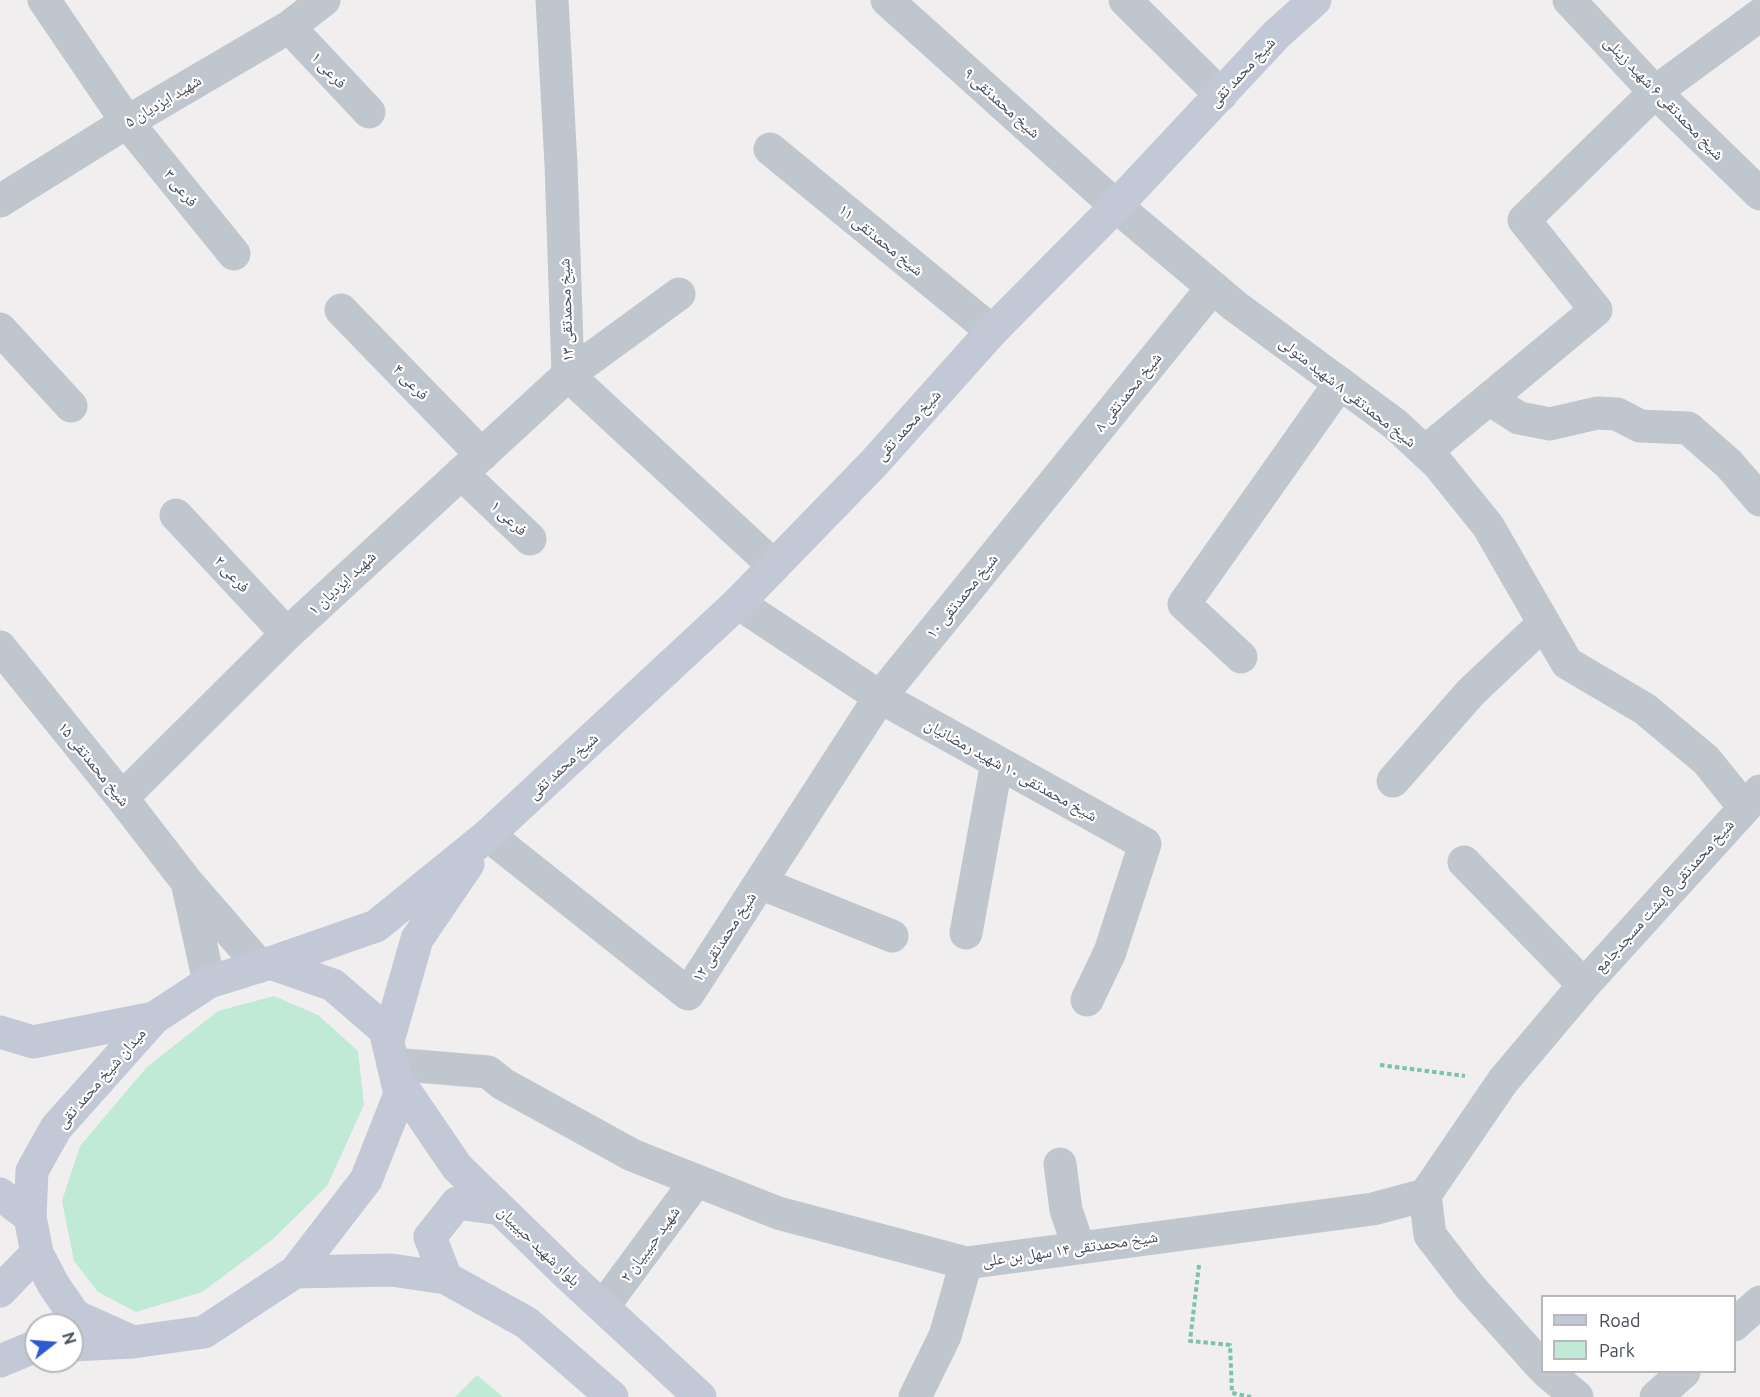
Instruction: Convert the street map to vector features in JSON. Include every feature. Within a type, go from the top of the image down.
[{"type":"main road","name":"شیخ محمد تقی","points":[[488,836],[738,603],[873,464],[992,331],[1116,206],[1277,34],[1315,0]]},
{"type":"main road","name":"میدان شیخ محمد تقی","points":[[133,1342],[75,1316],[53,1284],[37,1253],[30,1217],[32,1171],[56,1128],[154,1018],[209,982],[376,926],[488,836]]},
{"type":"main road","points":[[392,1061],[417,939],[488,836]]},
{"type":"main road","points":[[84,1344],[133,1342],[204,1332],[295,1272],[366,1180],[400,1094],[385,1030],[333,985],[265,965]]},
{"type":"main road","points":[[0,1032],[33,1042],[154,1018]]},
{"type":"main road","name":"بلوار شهید حبیبیان","points":[[392,1061],[457,1167],[700,1397]]},
{"type":"main road","points":[[0,1194],[30,1217]]},
{"type":"main road","points":[[446,1278],[430,1237],[437,1228],[457,1203],[500,1209]]},
{"type":"main road","points":[[0,1291],[37,1253]]},
{"type":"main road","points":[[295,1272],[391,1270],[446,1278],[527,1323],[612,1397]]},
{"type":"main road","points":[[0,1361],[24,1351]]},
{"type":"street","points":[[44,0],[127,122]]},
{"type":"street","name":"شهید ایزدیان ۵","points":[[3,194],[289,27],[324,0]]},
{"type":"street","name":"شیخ محمدتقی ۱۳","points":[[552,0],[561,164],[568,375],[774,566]]},
{"type":"street","name":"شیخ محمدتقی ۹","points":[[887,0],[1116,206]]},
{"type":"street","points":[[1125,0],[1221,95]]},
{"type":"street","name":"شیخ محمدتقی ۶ شهید زینلی","points":[[1569,0],[1655,92],[1760,194]]},
{"type":"street","points":[[1425,452],[1596,310],[1524,220],[1655,92],[1760,15]]},
{"type":"street","name":"فرعی ۱","points":[[289,27],[369,112]]},
{"type":"street","name":"فرعی ۳","points":[[127,122],[234,254]]},
{"type":"street","name":"شیخ محمدتقی ۱۱","points":[[771,149],[992,331]]},
{"type":"street","name":"شیخ محمدتقی ۸ شهید متولی","points":[[1116,206],[1235,306],[1395,424],[1438,465],[1488,526],[1567,663],[1645,709],[1752,799]]},
{"type":"street","name":"شیخ محمدتقی ۸","points":[[1043,496],[1213,287]]},
{"type":"street","name":"شهید ایزدیان ۱","points":[[122,798],[287,634],[568,375],[679,294]]},
{"type":"street","name":"فرعی ۴","points":[[341,310],[471,464]]},
{"type":"street","points":[[0,329],[71,406]]},
{"type":"street","points":[[1241,657],[1184,604],[1340,383]]},
{"type":"street","points":[[1489,399],[1520,418],[1550,424],[1597,413],[1617,414],[1640,426],[1688,428],[1729,464],[1760,500]]},
{"type":"street","name":"فرعی ۱","points":[[471,464],[531,539]]},
{"type":"street","name":"شیخ محمدتقی ۱۰","points":[[880,697],[1043,496]]},
{"type":"street","name":"فرعی ۲","points":[[176,515],[287,634]]},
{"type":"street","name":"شیخ محمدتقی ۱۰ شهید رمضانیان","points":[[738,603],[880,697],[1145,844],[1110,952],[1087,1000]]},
{"type":"street","points":[[1393,782],[1471,692],[1544,624]]},
{"type":"street","name":"شیخ محمدتقی ۱۵","points":[[0,647],[187,882]]},
{"type":"street","name":"شیخ محمدتقی ۱۲","points":[[488,836],[688,994],[880,697]]},
{"type":"street","points":[[966,933],[997,762]]},
{"type":"street","name":"شیخ محمدتقی 8 پشت مسجدجامع","points":[[1425,1195],[1503,1081],[1584,985],[1752,799]]},
{"type":"street","name":"شیخ محمدتقی 8 پشت مسجدجامع","points":[[1464,862],[1584,985]]},
{"type":"street","points":[[187,882],[265,965]]},
{"type":"street","points":[[187,882],[209,982]]},
{"type":"street","points":[[760,883],[892,936]]},
{"type":"street","name":"شیخ محمدتقی ۱۴ سهل بن علی","points":[[392,1061],[488,1072],[503,1084],[632,1155],[696,1181],[778,1213],[966,1263],[1373,1209],[1425,1195]]},
{"type":"street","points":[[1060,1164],[1066,1210],[1079,1248]]},
{"type":"street","name":"شهید حبیبیان ۲","points":[[603,1307],[696,1181]]},
{"type":"street","points":[[1425,1195],[1430,1235],[1470,1287],[1541,1366]]},
{"type":"street","points":[[915,1397],[945,1336],[966,1263]]},
{"type":"street","points":[[1736,1323],[1760,1302]]},
{"type":"street","points":[[1549,1373],[1577,1397]]},
{"type":"street","points":[[1656,1397],[1682,1373]]},
{"type":"path","points":[[1380,1065],[1503,1081]]},
{"type":"path","points":[[1203,1232],[1190,1341],[1230,1345],[1232,1393],[1251,1397]]},
{"type":"green space","points":[[274,996],[318,1015],[358,1051],[364,1105],[327,1186],[272,1240],[202,1292],[136,1312],[98,1292],[74,1261],[62,1201],[80,1146],[147,1067],[218,1011]]},
{"type":"green space","points":[[477,1375],[503,1397],[455,1397]]}]
